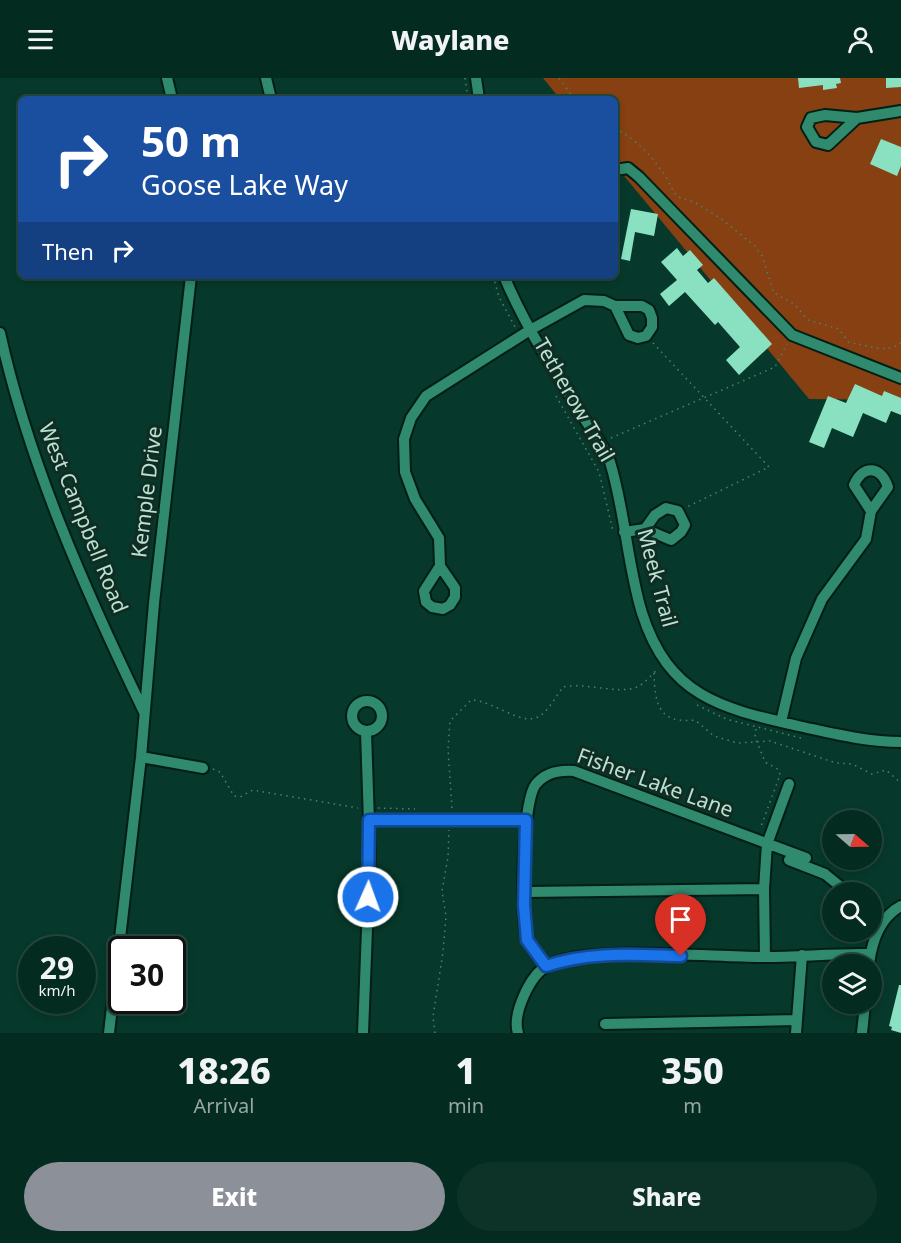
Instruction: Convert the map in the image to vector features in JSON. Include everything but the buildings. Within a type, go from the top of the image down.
[{"type":"street","points":[[167,78],[171,96]]},
{"type":"street","points":[[266,78],[269,96]]},
{"type":"street","points":[[476,78],[479,96]]},
{"type":"street","points":[[857,118],[901,111]]},
{"type":"street","points":[[618,170],[628,168],[639,177],[792,335],[901,378]]},
{"type":"street","name":"Kemple Drive","points":[[109,1033],[141,757],[191,279]]},
{"type":"street","name":"Meek Trail","points":[[505,279],[525,333],[609,460],[619,536],[642,612],[652,637],[667,662],[689,686],[713,702],[741,714],[836,734],[901,742]]},
{"type":"street","points":[[440,566],[439,538],[415,499],[405,472],[404,439],[411,418],[426,396],[525,333],[584,300],[604,301],[615,306],[642,306],[649,310],[652,327],[646,336],[638,338],[629,335],[615,306]]},
{"type":"street","name":"West Campbell Road","points":[[0,333],[12,385],[34,454],[115,652],[144,712]]},
{"type":"street","points":[[619,536],[645,529],[671,540],[681,532],[685,525],[678,511],[666,508],[655,515],[645,529]]},
{"type":"street","points":[[781,722],[796,658],[822,599],[866,539],[871,511]]},
{"type":"street","points":[[363,1033],[370,852],[366,732]]},
{"type":"street","points":[[141,757],[203,768]]},
{"type":"street","name":"Fisher Lake Lane","points":[[546,966],[527,940],[526,820],[529,799],[537,783],[561,770],[574,771],[806,858]]},
{"type":"street","points":[[765,957],[764,889],[768,843],[789,784]]},
{"type":"street","points":[[369,820],[453,818],[526,820]]},
{"type":"street","name":"Fisher Lake Lane","points":[[768,843],[825,874],[835,882]]},
{"type":"street","points":[[525,892],[764,889]]},
{"type":"street","points":[[882,923],[891,911],[901,906]]},
{"type":"street","points":[[518,1033],[515,1023],[521,1000],[546,966],[567,959],[596,955],[822,956]]},
{"type":"street","points":[[796,1033],[802,955]]},
{"type":"street","points":[[862,1033],[864,1014]]},
{"type":"street","points":[[605,1024],[628,1028],[797,1020]]},
{"type":"path","points":[[465,78],[468,96]]},
{"type":"path","points":[[559,78],[572,96]]},
{"type":"path","points":[[618,130],[642,145],[654,165],[665,175],[678,197],[694,202],[720,218],[755,246],[762,255],[774,293],[794,304],[808,320],[839,330],[849,343],[862,343],[876,350],[886,350],[901,343]]},
{"type":"path","name":"Tetherow Trail","points":[[494,279],[499,297],[525,333]]},
{"type":"path","points":[[599,443],[775,367],[792,335]]},
{"type":"path","points":[[646,336],[770,467],[678,511]]},
{"type":"path","name":"Tetherow Trail","points":[[557,397],[600,471],[619,536]]},
{"type":"path","points":[[655,663],[664,675]]},
{"type":"path","points":[[435,1033],[433,1017],[446,916],[442,891],[453,818],[448,734],[450,721],[471,700],[482,700],[530,719],[540,716],[563,687],[592,685],[616,690],[638,687],[659,668]]},
{"type":"path","points":[[654,672],[656,705],[665,715],[679,722],[695,720],[714,736],[737,743],[770,741],[836,763],[852,764],[872,774],[886,770],[901,783]]},
{"type":"path","points":[[693,702],[726,719],[802,738]]},
{"type":"path","points":[[756,728],[757,741],[765,762],[779,770],[780,775],[760,830],[768,843]]},
{"type":"path","points":[[203,768],[220,772],[234,796],[240,796],[253,790],[352,809],[420,809]]},
{"type":"shaded area","points":[[543,78],[901,78],[901,400],[809,399],[618,169],[618,96],[558,96]]},
{"type":"route","points":[[368,897],[369,820],[453,818],[526,820],[524,905],[527,940],[546,966],[567,959],[596,955],[681,956]]}]
